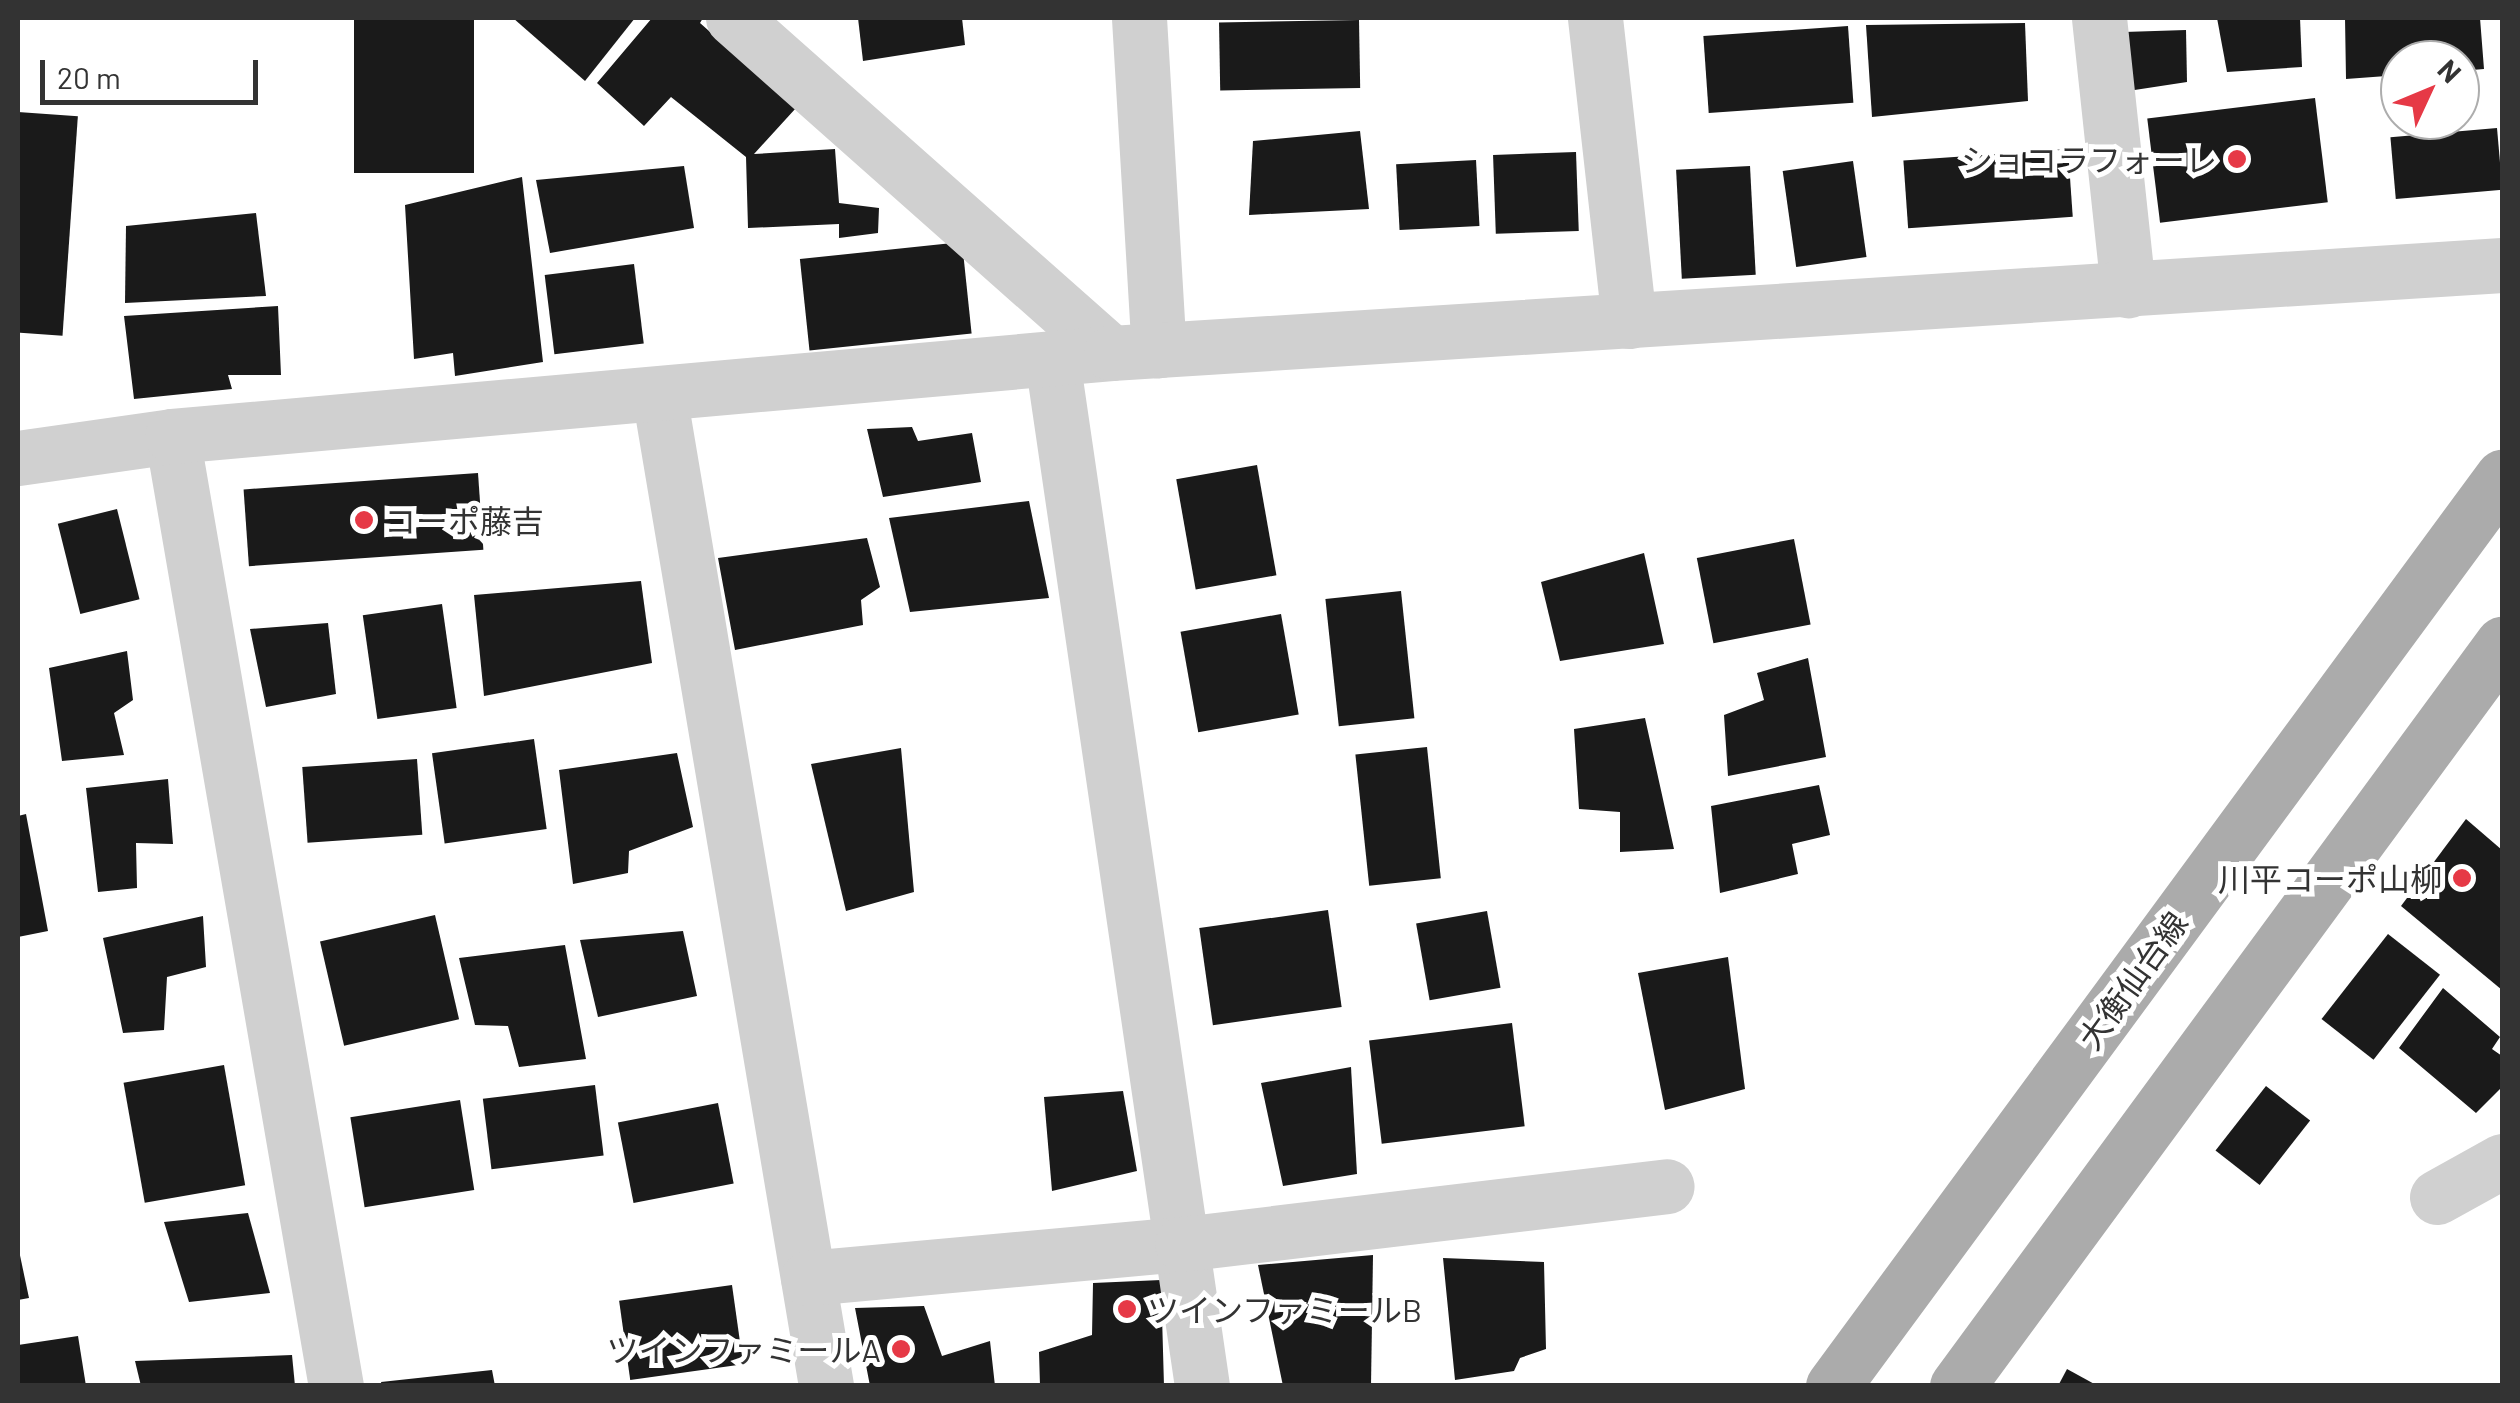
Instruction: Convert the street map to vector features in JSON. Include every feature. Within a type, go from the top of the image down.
[{"type":"main road","name":"大衡仙台線","points":[[1833,1386],[2502,478]]},
{"type":"main road","points":[[1957,1386],[2502,644]]},
{"type":"street","points":[[733,18],[1135,352]]},
{"type":"street","points":[[1135,352],[1139,18]]},
{"type":"street","points":[[1594,18],[1630,321]]},
{"type":"street","points":[[2100,18],[2128,290]]},
{"type":"street","points":[[18,458],[172,436],[1135,352],[2502,265]]},
{"type":"street","points":[[1052,359],[1202,1386]]},
{"type":"street","points":[[659,394],[826,1386]]},
{"type":"street","points":[[172,436],[336,1386]]},
{"type":"street","points":[[2437,1198],[2502,1161]]},
{"type":"street","points":[[808,1278],[1182,1244],[1667,1186]]},
{"type":"building","points":[[354,18],[474,18],[474,173],[354,173]]},
{"type":"building","points":[[513,18],[635,18],[585,81]]},
{"type":"building","points":[[652,18],[703,18],[700,23],[796,108],[754,154],[835,149],[839,203],[879,208],[878,233],[839,238],[839,224],[748,228],[746,157],[671,97],[644,126],[597,83]]},
{"type":"building","points":[[858,18],[962,18],[965,45],[863,61]]},
{"type":"building","points":[[2217,18],[2300,18],[2302,67],[2227,72]]},
{"type":"building","points":[[2345,18],[2480,18],[2484,69],[2480,69],[2480,40],[2380,40],[2380,76],[2346,79]]},
{"type":"building","points":[[1359,20],[1360,88],[1220,90],[1219,22]]},
{"type":"building","points":[[2025,23],[2028,101],[1872,117],[1866,25]]},
{"type":"building","points":[[1848,26],[1853,103],[1709,113],[1703,36]]},
{"type":"building","points":[[2186,30],[2187,82],[2128,91],[2124,32]]},
{"type":"building","name":"ショコラフォーレ","points":[[2315,98],[2328,202],[2160,223],[2147,119]]},
{"type":"building","points":[[18,112],[78,116],[63,336],[18,333]]},
{"type":"building","points":[[2497,128],[2502,190],[2396,199],[2391,140],[2480,140],[2480,129]]},
{"type":"building","points":[[1360,131],[1369,209],[1249,215],[1253,141]]},
{"type":"building","points":[[2068,149],[2073,217],[1908,228],[1903,161]]},
{"type":"building","points":[[1576,152],[1579,231],[1496,234],[1493,155]]},
{"type":"building","points":[[1476,160],[1479,226],[1400,230],[1396,164]]},
{"type":"building","points":[[1853,161],[1866,257],[1796,267],[1783,171]]},
{"type":"building","points":[[684,166],[694,228],[550,253],[536,180]]},
{"type":"building","points":[[1750,166],[1756,275],[1682,279],[1676,170]]},
{"type":"building","points":[[522,177],[543,362],[455,376],[453,353],[414,359],[405,205]]},
{"type":"building","points":[[256,213],[266,296],[125,303],[126,226]]},
{"type":"building","points":[[962,242],[972,333],[810,351],[800,259]]},
{"type":"building","points":[[634,264],[644,343],[554,354],[545,275]]},
{"type":"building","points":[[278,306],[281,375],[228,375],[232,389],[134,399],[124,316]]},
{"type":"building","points":[[912,427],[918,441],[972,433],[981,482],[883,497],[867,429]]},
{"type":"building","points":[[1257,465],[1276,575],[1196,590],[1176,479]]},
{"type":"building","name":"コーポ藤吉","points":[[478,473],[483,550],[249,566],[244,489]]},
{"type":"building","points":[[1029,501],[1049,598],[910,612],[889,518]]},
{"type":"building","points":[[117,509],[139,599],[80,614],[58,524]]},
{"type":"building","points":[[867,538],[880,587],[861,600],[863,625],[735,650],[718,558]]},
{"type":"building","points":[[1794,539],[1811,624],[1713,643],[1697,558]]},
{"type":"building","points":[[1644,553],[1664,644],[1560,661],[1541,582]]},
{"type":"building","points":[[641,581],[652,663],[484,696],[474,595]]},
{"type":"building","points":[[1401,591],[1414,718],[1339,726],[1325,599]]},
{"type":"building","points":[[442,604],[457,708],[377,719],[363,615]]},
{"type":"building","points":[[1281,614],[1299,714],[1198,732],[1181,632]]},
{"type":"building","points":[[328,623],[336,694],[266,707],[250,629]]},
{"type":"building","points":[[127,651],[133,700],[114,713],[124,755],[62,761],[49,668]]},
{"type":"building","points":[[1808,658],[1826,757],[1728,776],[1724,715],[1764,700],[1757,673]]},
{"type":"building","points":[[1645,718],[1674,849],[1620,852],[1620,812],[1579,809],[1574,729]]},
{"type":"building","points":[[534,739],[547,829],[445,843],[432,753]]},
{"type":"building","points":[[1427,747],[1441,878],[1369,886],[1355,755]]},
{"type":"building","points":[[901,748],[914,892],[846,911],[811,764]]},
{"type":"building","points":[[677,753],[693,827],[629,851],[628,873],[573,884],[559,770]]},
{"type":"building","points":[[417,759],[422,835],[308,843],[302,767]]},
{"type":"building","points":[[168,779],[173,844],[136,843],[137,888],[98,892],[86,788]]},
{"type":"building","points":[[1819,785],[1830,835],[1792,844],[1798,874],[1720,893],[1711,806]]},
{"type":"building","points":[[26,814],[48,931],[18,937],[18,816]]},
{"type":"building","name":"川平コーポ山柳","points":[[2466,819],[2502,850],[2502,990],[2401,906]]},
{"type":"building","points":[[1328,910],[1342,1007],[1213,1025],[1199,928]]},
{"type":"building","points":[[1487,911],[1501,988],[1430,1000],[1416,924]]},
{"type":"building","points":[[435,915],[459,1019],[344,1046],[320,942]]},
{"type":"building","points":[[203,916],[206,967],[167,977],[164,1030],[123,1033],[103,938]]},
{"type":"building","points":[[683,931],[697,996],[598,1017],[580,940]]},
{"type":"building","points":[[2388,934],[2440,975],[2374,1060],[2322,1019]]},
{"type":"building","points":[[565,945],[586,1059],[519,1067],[508,1026],[475,1025],[459,958]]},
{"type":"building","points":[[1728,957],[1745,1089],[1665,1110],[1638,973]]},
{"type":"building","points":[[2443,988],[2500,1037],[2492,1049],[2502,1056],[2502,1087],[2476,1113],[2399,1048]]},
{"type":"building","points":[[1512,1023],[1525,1126],[1382,1144],[1369,1041]]},
{"type":"building","points":[[224,1065],[245,1185],[145,1203],[124,1083]]},
{"type":"building","points":[[1351,1067],[1357,1174],[1283,1186],[1261,1083]]},
{"type":"building","points":[[595,1085],[604,1155],[491,1169],[483,1099]]},
{"type":"building","points":[[2266,1086],[2310,1120],[2260,1185],[2216,1151]]},
{"type":"building","points":[[1123,1091],[1137,1171],[1052,1191],[1044,1097]]},
{"type":"building","points":[[460,1100],[474,1190],[365,1207],[350,1117]]},
{"type":"building","points":[[718,1103],[734,1183],[634,1203],[618,1122]]},
{"type":"building","points":[[248,1213],[270,1293],[189,1302],[164,1222]]},
{"type":"building","points":[[18,1246],[29,1298],[18,1300]]},
{"type":"building","points":[[1373,1255],[1371,1386],[1283,1386],[1258,1265]]},
{"type":"building","points":[[1443,1258],[1544,1262],[1546,1349],[1520,1358],[1514,1371],[1455,1380]]},
{"type":"building","name":"ツインファミールB","points":[[1161,1280],[1164,1386],[1040,1386],[1039,1352],[1092,1335],[1093,1283]]},
{"type":"building","points":[[732,1285],[743,1364],[630,1380],[619,1301]]},
{"type":"building","name":"ツインファミールA","points":[[924,1306],[942,1356],[990,1341],[995,1386],[870,1386],[855,1308]]},
{"type":"building","points":[[78,1336],[86,1386],[18,1386],[18,1345]]},
{"type":"building","points":[[292,1355],[295,1386],[141,1386],[135,1361]]},
{"type":"building","points":[[2067,1369],[2098,1386],[2058,1386]]},
{"type":"building","points":[[492,1370],[495,1386],[382,1386],[381,1382]]},
{"type":"place","name":"ショコラフォーレ","points":[[2237,159]]},
{"type":"place","name":"コーポ藤吉","points":[[364,520]]},
{"type":"place","name":"川平コーポ山柳","points":[[2462,878]]},
{"type":"place","name":"ツインファミールB","points":[[1127,1309]]},
{"type":"place","name":"ツインファミールA","points":[[901,1349]]}]
